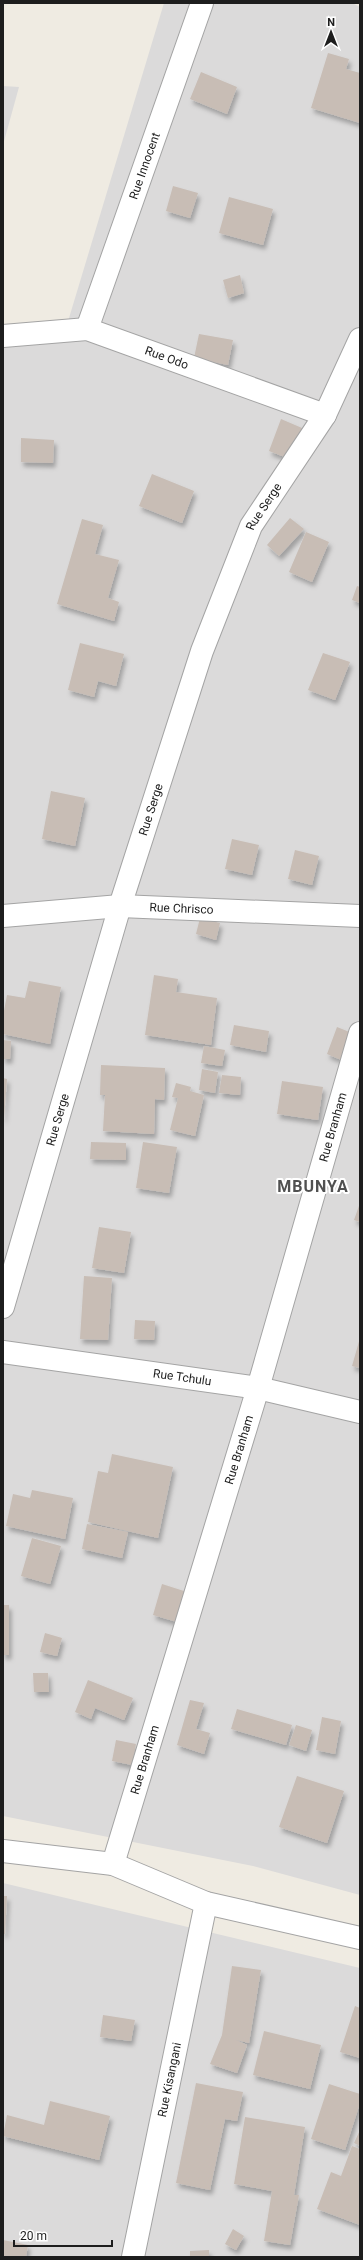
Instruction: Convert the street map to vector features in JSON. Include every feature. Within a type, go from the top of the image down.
[{"type":"street","name":"Rue Innocent","points":[[87,329],[202,3]]},
{"type":"street","name":"Rue Odo","points":[[3,336],[87,329],[325,414]]},
{"type":"street","name":"Rue Serge","points":[[3,1307],[120,906],[202,651],[251,526],[325,414],[360,338]]},
{"type":"street","name":"Rue Chrisco","points":[[3,916],[120,906],[360,916]]},
{"type":"street","name":"Rue Branham","points":[[113,1864],[258,1388],[360,1033]]},
{"type":"street","name":"Rue Tchulu","points":[[3,1352],[258,1388],[360,1412]]},
{"type":"street","points":[[3,1851],[113,1864],[206,1903],[360,1938]]},
{"type":"street","name":"Rue Kisangani","points":[[133,2257],[206,1903]]},
{"type":"shaded area","points":[[164,3],[352,3],[360,7],[360,1895],[253,1866],[3,1816],[3,331],[66,328]]},
{"type":"shaded area","points":[[3,86],[19,87],[3,145]]},
{"type":"shaded area","points":[[3,1883],[360,1968],[360,2257],[3,2257]]},
{"type":"building","points":[[328,53],[349,59],[346,69],[360,73],[360,123],[311,108]]},
{"type":"building","points":[[201,72],[237,87],[227,114],[190,99]]},
{"type":"building","points":[[173,186],[198,193],[190,218],[166,211]]},
{"type":"building","points":[[229,197],[273,209],[263,245],[219,233]]},
{"type":"building","points":[[240,275],[244,293],[228,298],[223,280]]},
{"type":"building","points":[[199,334],[233,340],[228,365],[194,358]]},
{"type":"building","points":[[281,419],[302,428],[290,459],[269,451]]},
{"type":"building","points":[[21,438],[54,440],[53,463],[21,462]]},
{"type":"building","points":[[152,474],[194,491],[182,523],[139,506]]},
{"type":"building","points":[[290,518],[304,529],[279,556],[267,545]]},
{"type":"building","points":[[82,519],[103,525],[95,554],[119,560],[108,598],[119,602],[114,621],[57,604]]},
{"type":"building","points":[[306,532],[329,542],[312,582],[289,572]]},
{"type":"building","points":[[357,586],[360,587],[360,603],[352,600]]},
{"type":"building","points":[[80,643],[124,654],[116,686],[98,681],[94,697],[68,690]]},
{"type":"building","points":[[323,653],[350,662],[335,700],[308,690]]},
{"type":"building","points":[[51,791],[85,798],[75,846],[42,839]]},
{"type":"building","points":[[232,839],[259,845],[252,875],[225,869]]},
{"type":"building","points":[[295,850],[319,856],[312,885],[288,879]]},
{"type":"building","points":[[200,918],[220,923],[216,940],[196,934]]},
{"type":"building","points":[[154,975],[178,979],[176,992],[217,998],[211,1045],[145,1035]]},
{"type":"building","points":[[29,981],[61,987],[50,1044],[3,1034],[3,1016],[7,995],[25,998]]},
{"type":"building","points":[[234,1025],[269,1031],[266,1052],[230,1045]]},
{"type":"building","points":[[337,1027],[357,1035],[346,1062],[327,1054]]},
{"type":"building","points":[[3,1040],[11,1041],[10,1059],[3,1059]]},
{"type":"building","points":[[204,1046],[225,1050],[222,1066],[201,1063]]},
{"type":"building","points":[[101,1065],[165,1068],[164,1100],[155,1099],[154,1134],[103,1131],[105,1095],[100,1095]]},
{"type":"building","points":[[202,1069],[218,1072],[215,1093],[199,1090]]},
{"type":"building","points":[[222,1075],[241,1077],[240,1095],[219,1093]]},
{"type":"building","points":[[3,1078],[7,1079],[4,1119],[3,1118]]},
{"type":"building","points":[[282,1081],[323,1087],[318,1120],[277,1114]]},
{"type":"building","points":[[176,1083],[191,1087],[190,1091],[204,1095],[195,1136],[170,1130],[178,1098],[172,1097]]},
{"type":"building","points":[[91,1142],[126,1143],[126,1160],[90,1159]]},
{"type":"building","points":[[143,1142],[177,1147],[169,1193],[136,1188]]},
{"type":"building","points":[[360,1203],[360,1222],[354,1220]]},
{"type":"building","points":[[99,1227],[131,1232],[124,1273],[92,1268]]},
{"type":"building","points":[[84,1276],[112,1278],[108,1340],[80,1339]]},
{"type":"building","points":[[135,1320],[155,1321],[154,1340],[134,1339]]},
{"type":"building","points":[[360,1338],[360,1368],[352,1366]]},
{"type":"building","points":[[112,1454],[173,1467],[158,1538],[88,1522],[98,1471],[108,1473]]},
{"type":"building","points":[[32,1490],[73,1498],[65,1539],[6,1526],[13,1494],[30,1498]]},
{"type":"building","points":[[87,1524],[128,1532],[122,1558],[82,1549]]},
{"type":"building","points":[[32,1538],[61,1546],[50,1584],[21,1576]]},
{"type":"building","points":[[162,1584],[187,1592],[177,1622],[153,1615]]},
{"type":"building","points":[[3,1605],[9,1605],[9,1655],[3,1655]]},
{"type":"building","points":[[45,1633],[62,1638],[57,1656],[40,1652]]},
{"type":"building","points":[[33,1673],[48,1673],[49,1692],[34,1692]]},
{"type":"building","points":[[88,1680],[133,1698],[124,1720],[95,1708],[91,1719],[75,1712]]},
{"type":"building","points":[[190,1700],[204,1703],[196,1729],[210,1733],[204,1754],[177,1745]]},
{"type":"building","points":[[237,1709],[292,1725],[286,1745],[231,1729]]},
{"type":"building","points":[[322,1717],[341,1721],[335,1754],[316,1750]]},
{"type":"building","points":[[296,1725],[312,1730],[306,1751],[289,1745]]},
{"type":"building","points":[[116,1740],[136,1744],[132,1765],[112,1761]]},
{"type":"building","points":[[297,1776],[344,1791],[327,1843],[279,1827]]},
{"type":"building","points":[[3,1896],[7,1896],[5,1934],[3,1934]]},
{"type":"building","points":[[232,1966],[261,1970],[249,2043],[236,2040],[247,2045],[237,2073],[210,2064],[222,2035]]},
{"type":"building","points":[[355,2006],[360,2008],[360,2058],[340,2052]]},
{"type":"building","points":[[103,2015],[135,2020],[131,2041],[100,2037]]},
{"type":"building","points":[[264,2031],[321,2045],[310,2089],[253,2075]]},
{"type":"building","points":[[196,2083],[243,2092],[237,2121],[225,2119],[210,2190],[176,2183]]},
{"type":"building","points":[[329,2084],[360,2094],[360,2103],[345,2150],[311,2139]]},
{"type":"building","points":[[50,2101],[110,2116],[99,2160],[3,2136],[7,2115],[44,2125]]},
{"type":"building","points":[[245,2117],[305,2127],[294,2195],[299,2195],[290,2245],[264,2241],[272,2191],[234,2184]]},
{"type":"building","points":[[360,2130],[360,2146],[354,2143]]},
{"type":"building","points":[[352,2146],[360,2149],[360,2225],[317,2209],[331,2172],[341,2176]]},
{"type":"building","points":[[233,2229],[244,2236],[236,2250],[225,2244]]},
{"type":"building","points":[[3,2240],[28,2245],[26,2257],[3,2257]]},
{"type":"building","points":[[209,2250],[209,2257],[190,2257],[190,2251]]},
{"type":"district","name":"MBUNYA","points":[[313,1186]]}]
